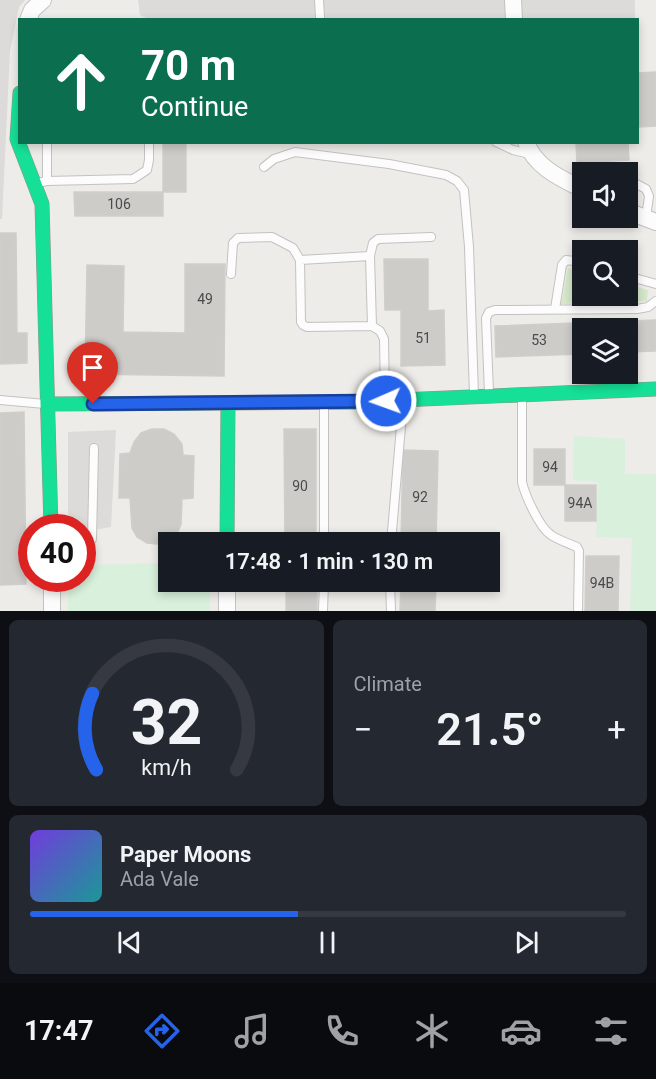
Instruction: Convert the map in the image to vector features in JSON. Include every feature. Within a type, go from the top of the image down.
[{"type":"street","points":[[29,18],[32,10],[43,0]]},
{"type":"street","points":[[513,0],[514,18]]},
{"type":"street","points":[[18,124],[18,142]]},
{"type":"street","points":[[19,144],[41,182],[51,514]]},
{"type":"street","points":[[528,148],[542,166],[572,183]]},
{"type":"street","points":[[48,404],[324,403],[656,389]]},
{"type":"street","points":[[227,532],[228,403]]},
{"type":"street","points":[[52,592],[52,611]]},
{"type":"street","points":[[227,592],[227,611]]},
{"type":"lane","points":[[319,0],[320,17]]},
{"type":"lane","points":[[47,144],[41,182],[133,179],[147,170],[149,144]]},
{"type":"lane","points":[[500,144],[513,150],[528,148]]},
{"type":"lane","points":[[264,167],[274,159],[295,152],[390,164],[446,175],[457,181],[464,190],[469,247],[474,398]]},
{"type":"lane","points":[[638,185],[646,189],[649,196],[651,220]]},
{"type":"lane","points":[[231,274],[233,243],[238,238],[272,237],[293,248],[300,260],[301,321],[303,325],[307,327],[372,326],[380,331],[384,339],[386,401]]},
{"type":"lane","points":[[372,326],[370,256],[373,243],[378,239],[431,237]]},
{"type":"lane","points":[[300,260],[370,256]]},
{"type":"lane","points":[[555,309],[562,265],[566,260],[572,261]]},
{"type":"lane","points":[[638,279],[656,284]]},
{"type":"lane","points":[[489,397],[486,318],[489,312],[495,310],[638,309],[648,307],[656,301]]},
{"type":"lane","points":[[522,395],[524,493],[545,530],[551,536],[577,547],[579,551],[578,611]]},
{"type":"lane","points":[[0,400],[48,404]]},
{"type":"lane","points":[[392,532],[403,400]]},
{"type":"lane","points":[[324,403],[324,532]]},
{"type":"lane","points":[[93,514],[94,448]]},
{"type":"lane","points":[[324,592],[324,611]]},
{"type":"lane","points":[[390,592],[391,611]]},
{"type":"shaded area","points":[[0,0],[25,0],[19,7],[10,51],[2,219],[0,219]]},
{"type":"shaded area","points":[[138,0],[635,0],[635,18],[146,18],[140,15]]},
{"type":"shaded area","points":[[116,430],[111,527],[96,530],[96,514],[68,514],[68,432]]},
{"type":"green space","points":[[568,268],[572,269],[572,304],[561,304]]},
{"type":"green space","points":[[638,287],[648,290],[647,301],[638,301]]},
{"type":"green space","points":[[574,436],[625,439],[625,474],[656,474],[656,611],[630,611],[632,538],[596,537],[598,482],[573,480]]},
{"type":"green space","points":[[158,563],[158,592],[210,592],[210,611],[68,611],[68,592],[96,592],[96,565]]},
{"type":"building","points":[[656,72],[656,126],[639,127],[639,73]]},
{"type":"building","points":[[163,144],[186,144],[186,192],[163,192]]},
{"type":"building","points":[[576,144],[628,144],[629,160],[577,162]]},
{"type":"building","points":[[74,192],[163,192],[163,216],[75,216]]},
{"type":"building","points":[[0,233],[16,233],[17,333],[27,333],[27,363],[0,364]]},
{"type":"building","points":[[384,259],[428,259],[428,311],[444,310],[445,365],[401,366],[401,310],[385,310]]},
{"type":"building","points":[[185,264],[225,264],[224,376],[85,374],[87,265],[124,266],[123,332],[185,333]]},
{"type":"building","points":[[656,320],[656,351],[638,352],[638,321]]},
{"type":"building","points":[[572,323],[572,354],[496,357],[495,326]]},
{"type":"building","points":[[24,412],[25,514],[18,514],[18,584],[0,585],[0,413]]},
{"type":"building","points":[[152,429],[164,429],[174,434],[182,444],[183,455],[194,456],[193,498],[182,499],[181,524],[178,532],[158,532],[157,544],[147,543],[137,537],[132,528],[130,498],[119,498],[120,454],[130,453],[141,433]]},
{"type":"building","points":[[284,429],[316,429],[316,532],[285,532]]},
{"type":"building","points":[[534,449],[565,449],[565,485],[534,485]]},
{"type":"building","points":[[403,450],[438,451],[436,532],[401,532]]},
{"type":"building","points":[[565,485],[596,485],[596,521],[565,521]]},
{"type":"building","points":[[586,556],[619,556],[618,611],[585,611]]},
{"type":"building","points":[[286,592],[317,592],[317,611],[286,611]]},
{"type":"building","points":[[401,592],[436,592],[435,611],[400,611]]},
{"type":"traffic: fast","points":[[18,124],[18,142]]},
{"type":"traffic: fast","points":[[19,144],[42,204],[51,514]]},
{"type":"traffic: fast","points":[[49,404],[354,402],[656,389]]},
{"type":"traffic: fast","points":[[227,532],[228,403]]},
{"type":"route","points":[[93,404],[386,401]]}]
